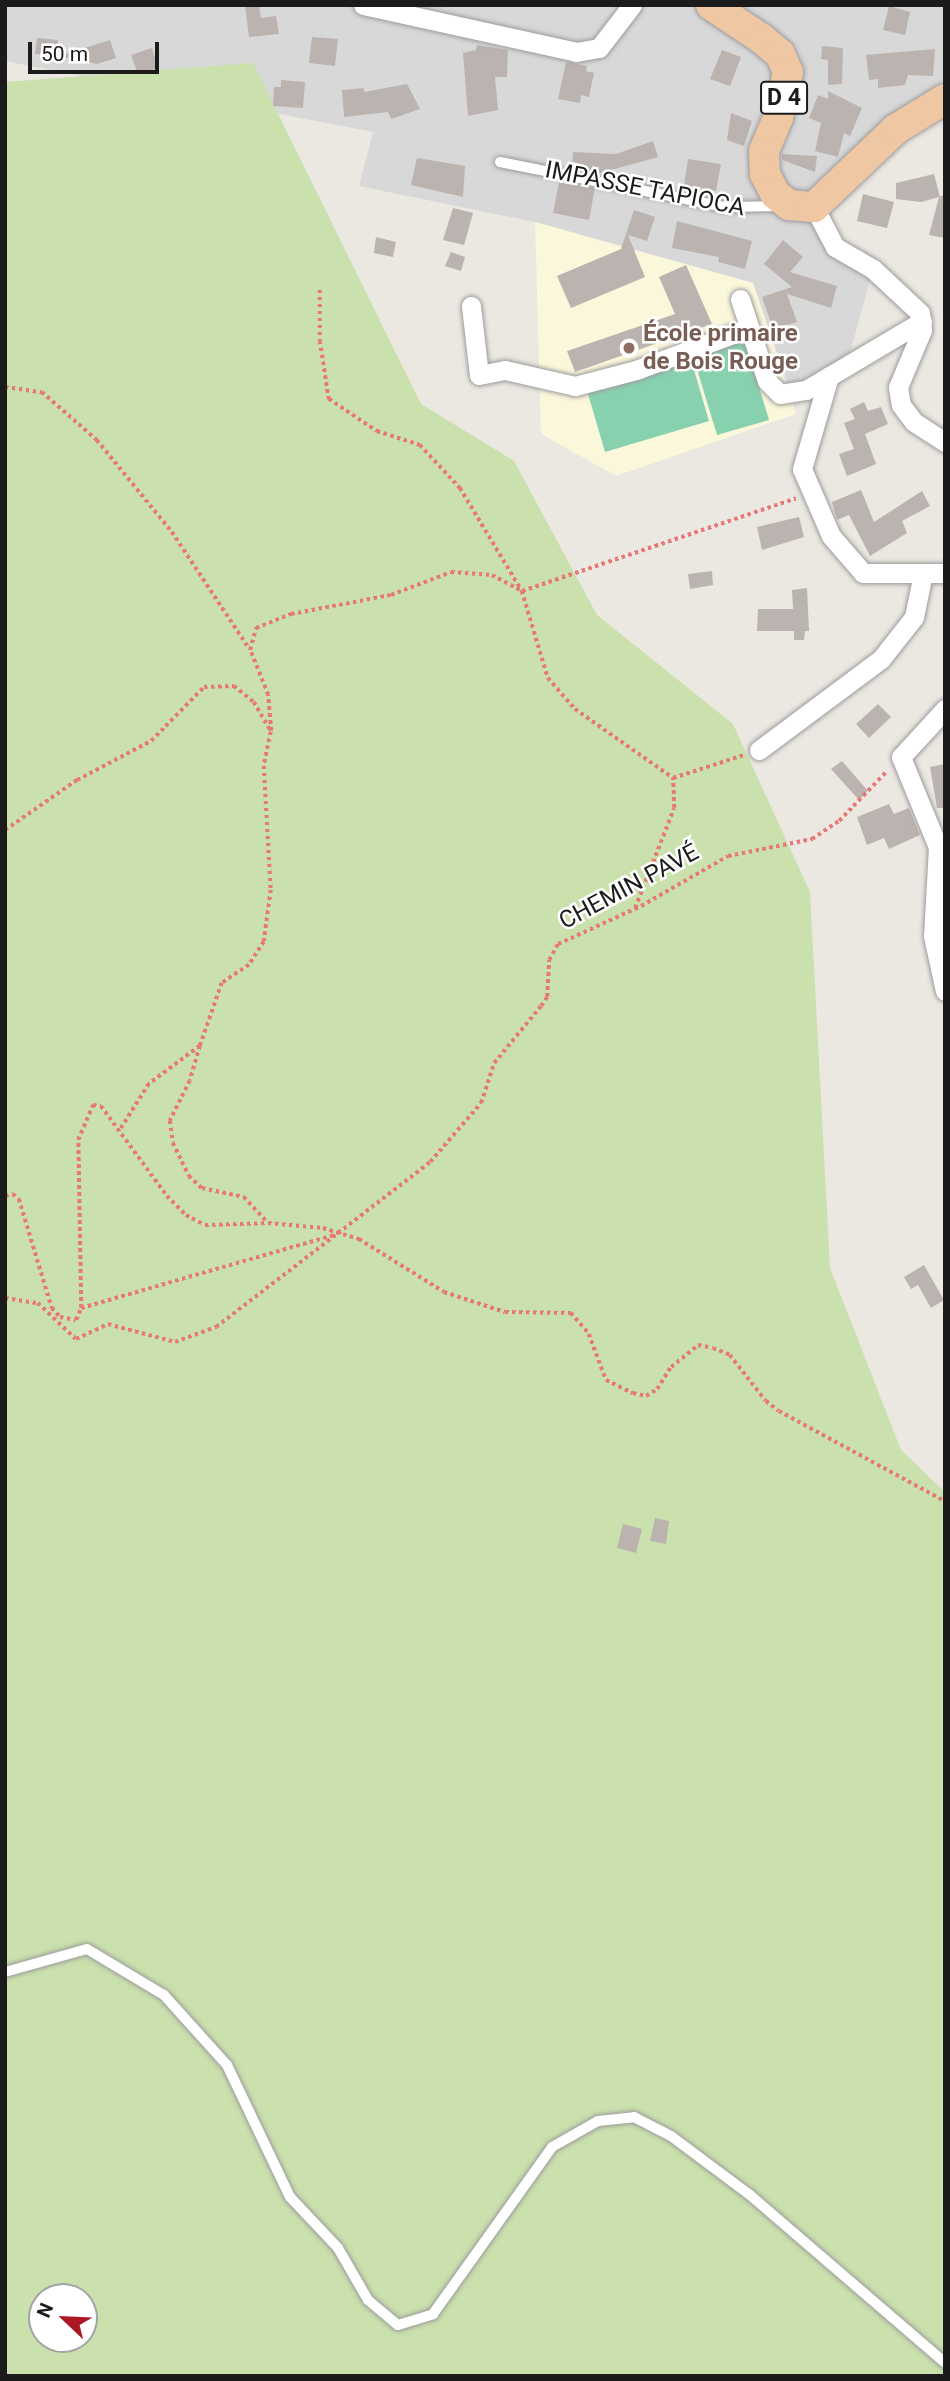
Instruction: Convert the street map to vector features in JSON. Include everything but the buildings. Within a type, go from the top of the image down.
[{"type":"main road","name":"D 4","points":[[711,5],[780,54],[788,72],[778,118],[764,152],[765,174],[775,194],[802,206]]},
{"type":"main road","points":[[802,206],[896,129],[945,99]]},
{"type":"street","points":[[363,5],[576,52],[599,48],[632,5]]},
{"type":"street","points":[[802,206],[835,247],[873,269],[914,304],[922,321],[898,387],[901,405],[914,422],[945,442]]},
{"type":"street","points":[[740,299],[767,381],[780,394],[806,390],[922,321]]},
{"type":"street","points":[[471,306],[479,376],[505,370],[575,386],[636,370],[749,328]]},
{"type":"street","points":[[829,376],[803,457],[802,469],[831,536],[855,569],[875,576],[945,573]]},
{"type":"street","points":[[759,751],[881,659],[914,617],[923,573]]},
{"type":"street","points":[[945,709],[901,757],[938,847],[940,962],[945,991]]},
{"type":"lane","name":"IMPASSE TAPIOCA","points":[[500,162],[726,207],[761,210],[802,206]]},
{"type":"lane","points":[[5,1972],[87,1950],[164,1995],[227,2065],[290,2197],[338,2248],[368,2300],[398,2325],[433,2314],[552,2147],[598,2121],[634,2117],[671,2136],[750,2195],[945,2362]]},
{"type":"path","points":[[320,290],[320,341],[330,399],[377,431],[420,445],[460,488],[522,591],[548,678],[575,709],[673,778]]},
{"type":"path","points":[[5,387],[42,391],[97,440],[172,532],[250,650],[268,695],[271,732],[264,766],[271,890],[264,942],[250,965],[222,983],[190,1081],[170,1121],[173,1143],[188,1176],[202,1188],[244,1197],[268,1223]]},
{"type":"path","points":[[250,650],[256,628],[279,619],[391,595],[451,572],[492,575],[522,591],[811,493]]},
{"type":"path","points":[[5,830],[77,780],[151,741],[204,687],[234,687],[254,702],[271,732]]},
{"type":"path","points":[[673,778],[759,751]]},
{"type":"path","name":"CHEMIN PAVÉ","points":[[341,1233],[430,1163],[481,1103],[494,1063],[547,997],[544,981],[558,944],[635,908],[729,856],[812,839],[839,821],[901,757]]},
{"type":"path","points":[[635,908],[674,808],[673,778]]},
{"type":"path","points":[[120,1130],[149,1084],[200,1046]]},
{"type":"path","points":[[81,1308],[75,1167],[80,1127],[93,1105],[100,1106],[186,1215],[205,1224],[268,1223],[341,1233],[359,1239],[444,1292],[505,1312],[571,1313],[589,1334],[600,1371],[617,1389],[646,1396],[657,1389],[684,1354],[698,1345],[730,1355],[766,1401],[779,1411],[945,1501]]},
{"type":"path","points":[[5,1196],[13,1194],[19,1199],[52,1308],[71,1321],[81,1308],[341,1233]]},
{"type":"path","points":[[5,1298],[38,1303],[76,1339],[108,1324],[162,1340],[186,1340],[216,1326],[341,1233]]},
{"type":"shaded area","points":[[5,5],[945,5],[945,99],[829,197],[824,231],[873,269],[847,364],[792,395],[753,283],[535,222],[359,186],[373,132],[5,61]]},
{"type":"shaded area","name":"École primaire de Bois Rouge","points":[[535,222],[753,283],[796,414],[616,476],[541,434]]},
{"type":"green space","points":[[253,63],[421,404],[514,461],[597,615],[733,724],[810,892],[830,1268],[901,1450],[945,1492],[945,2376],[5,2376],[5,82]]},
{"type":"green space","points":[[745,340],[769,420],[717,435],[693,356]]},
{"type":"green space","points":[[690,356],[709,421],[605,452],[586,387]]},
{"type":"place","name":"École primaire de Bois Rouge","points":[[629,348]]}]
